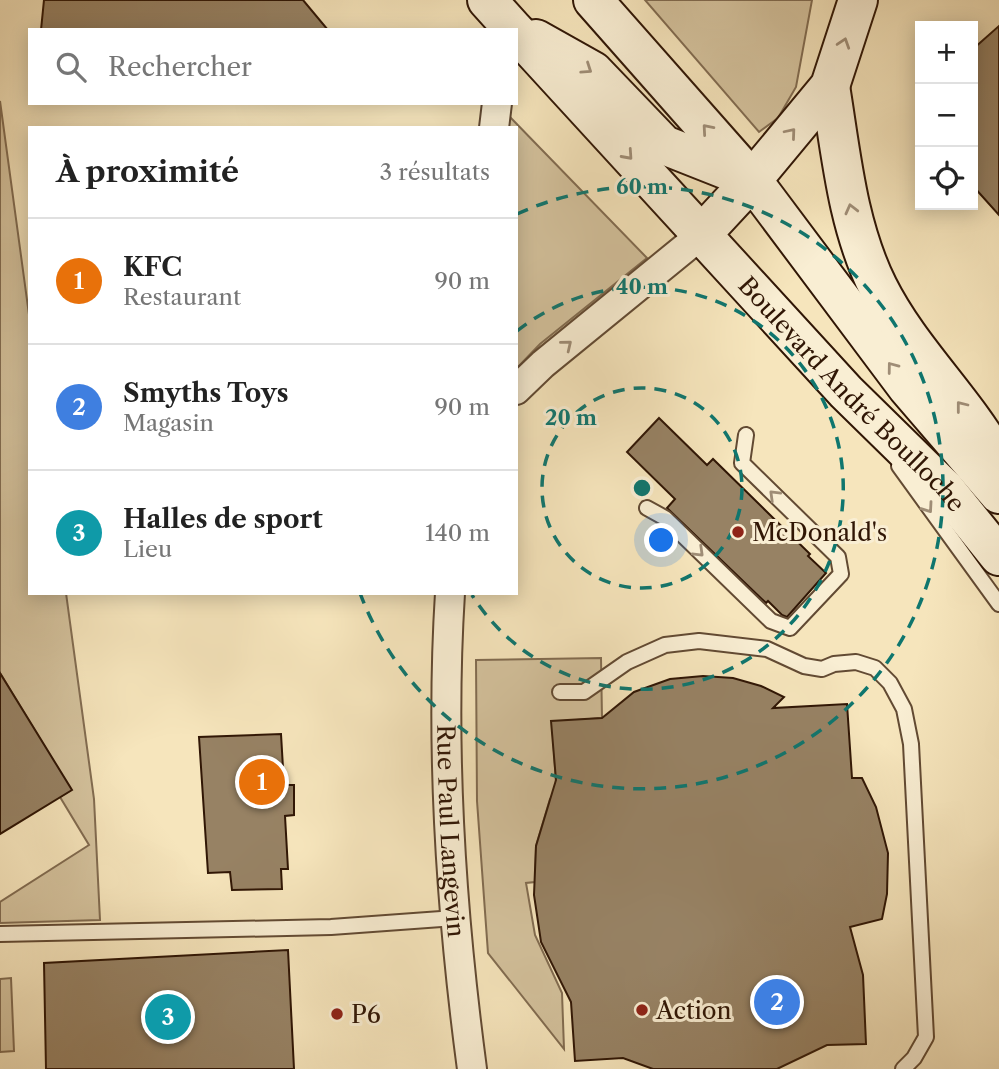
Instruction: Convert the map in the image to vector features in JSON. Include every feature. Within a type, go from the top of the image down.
[{"type":"main road","name":"Boulevard André Boulloche","points":[[593,0],[752,180],[907,387],[999,494]]},
{"type":"main road","points":[[701,235],[752,180],[830,86],[858,0]]},
{"type":"main road","points":[[507,19],[593,71],[664,145],[752,180]]},
{"type":"main road","name":"Boulevard André Boulloche","points":[[518,31],[846,392],[945,489],[999,556]]},
{"type":"main road","points":[[830,86],[846,190],[857,232],[878,287],[919,352],[984,435],[999,463]]},
{"type":"street","points":[[494,126],[497,105]]},
{"type":"street","points":[[518,388],[542,364],[701,235]]},
{"type":"street","name":"Rue Paul Langevin","points":[[450,595],[447,757],[455,918],[472,1069]]},
{"type":"lane","points":[[846,392],[999,604]]},
{"type":"lane","points":[[647,509],[664,518],[771,621],[790,628],[841,574],[838,557],[742,463],[746,435]]},
{"type":"lane","points":[[561,692],[584,692],[627,662],[665,645],[699,641],[767,649],[804,666],[822,669],[834,664],[856,662],[875,668],[890,683],[904,709],[911,744],[926,1037],[914,1058],[903,1069]]},
{"type":"lane","points":[[0,934],[331,927],[455,918]]},
{"type":"shaded area","points":[[645,0],[812,0],[796,87],[778,118],[759,132]]},
{"type":"shaded area","points":[[0,101],[28,307],[28,595],[66,595],[94,799],[100,920],[0,923],[0,902],[89,845],[60,797],[71,790],[0,673]]},
{"type":"shaded area","points":[[509,116],[647,258],[540,344],[518,367],[518,126],[507,126]]},
{"type":"shaded area","points":[[601,658],[602,718],[552,722],[557,798],[550,799],[536,846],[535,882],[526,883],[535,935],[562,993],[564,1049],[488,953],[477,801],[476,660]]},
{"type":"shaded area","points":[[11,978],[14,1051],[0,1052],[0,979]]},
{"type":"building","points":[[44,0],[303,0],[326,28],[41,28]]},
{"type":"building","points":[[999,26],[999,215],[978,192],[978,45]]},
{"type":"building","name":"McDonald's","points":[[659,418],[707,465],[713,459],[826,573],[787,617],[768,601],[766,603],[667,508],[675,499],[627,452]]},
{"type":"building","points":[[0,673],[72,790],[0,834]]},
{"type":"building","points":[[703,676],[733,678],[761,686],[784,697],[773,708],[847,704],[852,778],[862,778],[876,807],[888,853],[887,894],[882,919],[850,927],[863,975],[866,1044],[827,1045],[777,1069],[653,1069],[623,1058],[575,1061],[571,1002],[541,942],[534,895],[536,846],[556,780],[551,721],[602,718],[634,692],[670,679]]},
{"type":"building","points":[[281,734],[284,785],[294,785],[294,815],[285,816],[288,869],[281,869],[282,889],[232,890],[230,872],[208,873],[199,737]]},
{"type":"building","points":[[288,950],[294,1069],[46,1069],[44,963]]},
{"type":"place","name":"McDonald's","points":[[738,532]]},
{"type":"place","name":"KFC","points":[[262,782]]},
{"type":"place","name":"Smyths Toys","points":[[777,1002]]},
{"type":"place","name":"Action","points":[[642,1010]]},
{"type":"place","name":"P6","points":[[337,1014]]},
{"type":"place","name":"Halles de sport","points":[[168,1017]]}]
